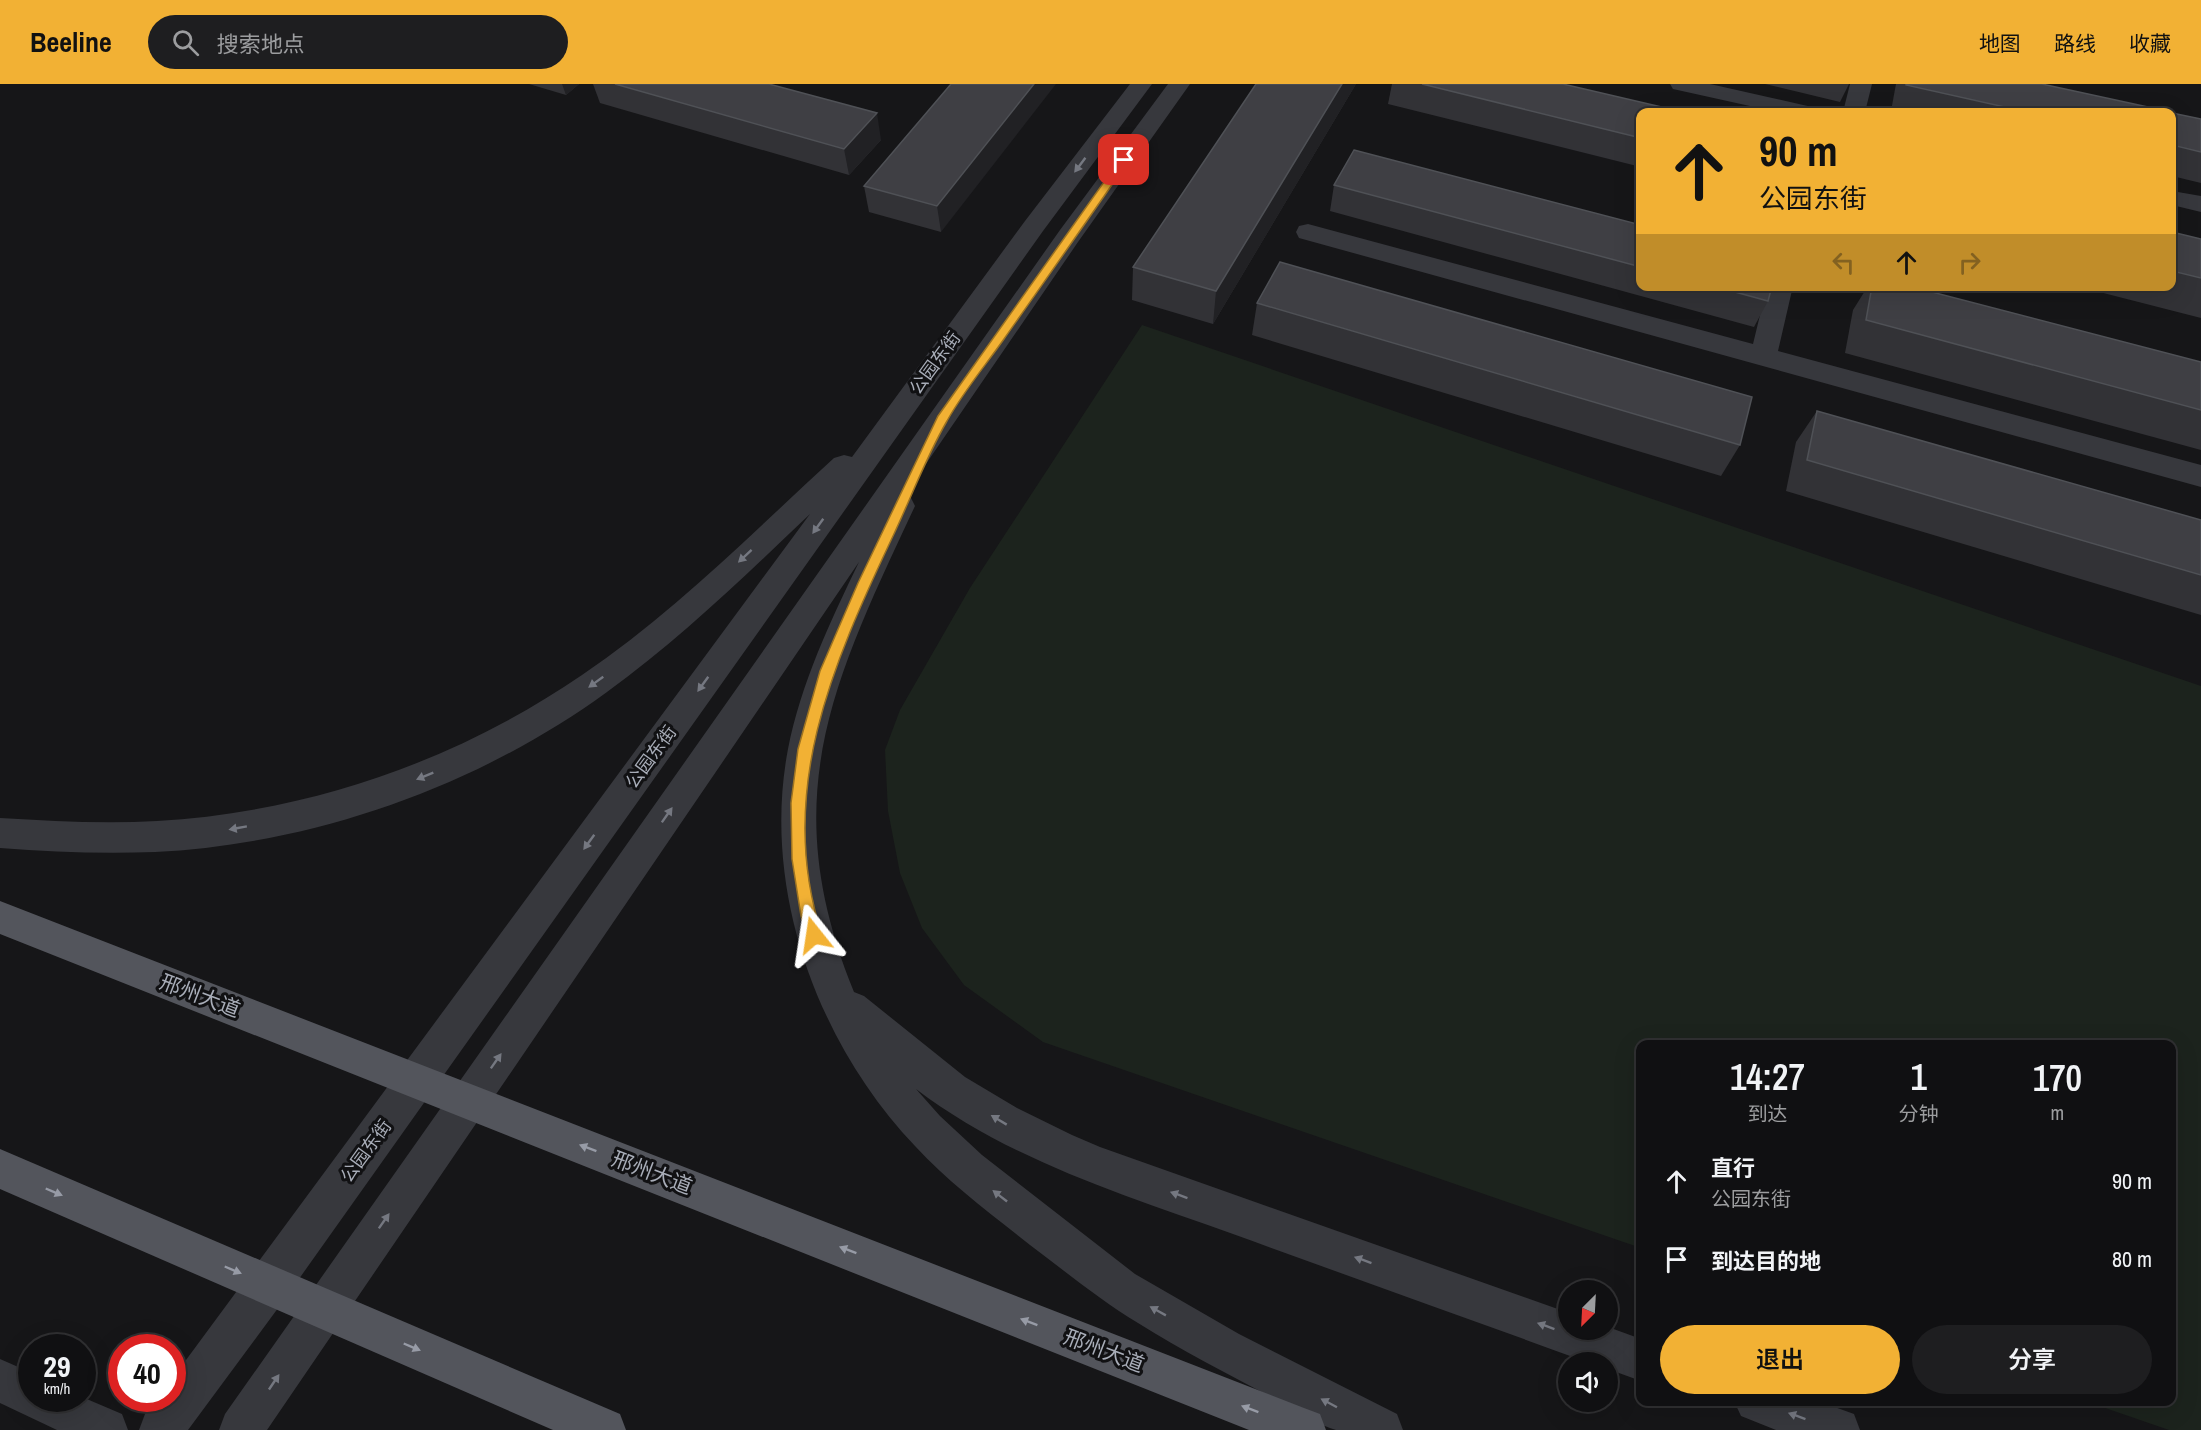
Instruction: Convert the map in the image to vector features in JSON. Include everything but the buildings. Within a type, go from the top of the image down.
[{"type":"main road","name":"邢州大道","points":[[0,917],[1304,1430]]},
{"type":"main road","points":[[0,1169],[604,1430]]},
{"type":"street","name":"公园东街","points":[[161,1430],[269,1285],[896,417],[1141,84]]},
{"type":"street","name":"公园东街","points":[[241,1430],[942,419],[1179,84]]},
{"type":"street","points":[[1681,84],[1786,108]]},
{"type":"street","points":[[1855,108],[1861,84]]},
{"type":"street","points":[[2176,199],[2201,204]]},
{"type":"street","points":[[1308,232],[2201,476]]},
{"type":"street","points":[[1763,357],[1779,291]]},
{"type":"street","points":[[0,833],[107,839],[169,837],[233,830],[299,817],[427,776],[486,748],[568,701],[640,648],[732,569],[896,417]]},
{"type":"street","points":[[942,419],[864,583],[826,671],[804,749],[798,803],[799,859],[808,916],[827,974],[853,1031],[890,1087],[926,1130],[967,1170],[1130,1295],[1245,1359],[1381,1430]]},
{"type":"street","points":[[837,996],[901,1052],[952,1092],[1023,1134],[1095,1165],[1636,1358]]},
{"type":"street","points":[[0,1381],[18,1389]]},
{"type":"street","points":[[1770,1406],[1838,1430]]},
{"type":"street","points":[[67,1412],[106,1430]]},
{"type":"shaded area","points":[[1142,325],[2201,686],[2201,1430],[2169,1430],[2099,1406],[2176,1406],[2176,1040],[1636,1040],[1636,1246],[1043,1042],[964,985],[922,928],[900,873],[888,811],[885,750],[900,710],[970,588]]},
{"type":"route","points":[[814,935],[808,916],[799,859],[798,803],[804,749],[826,671],[864,583],[942,419],[1124,160]]}]
